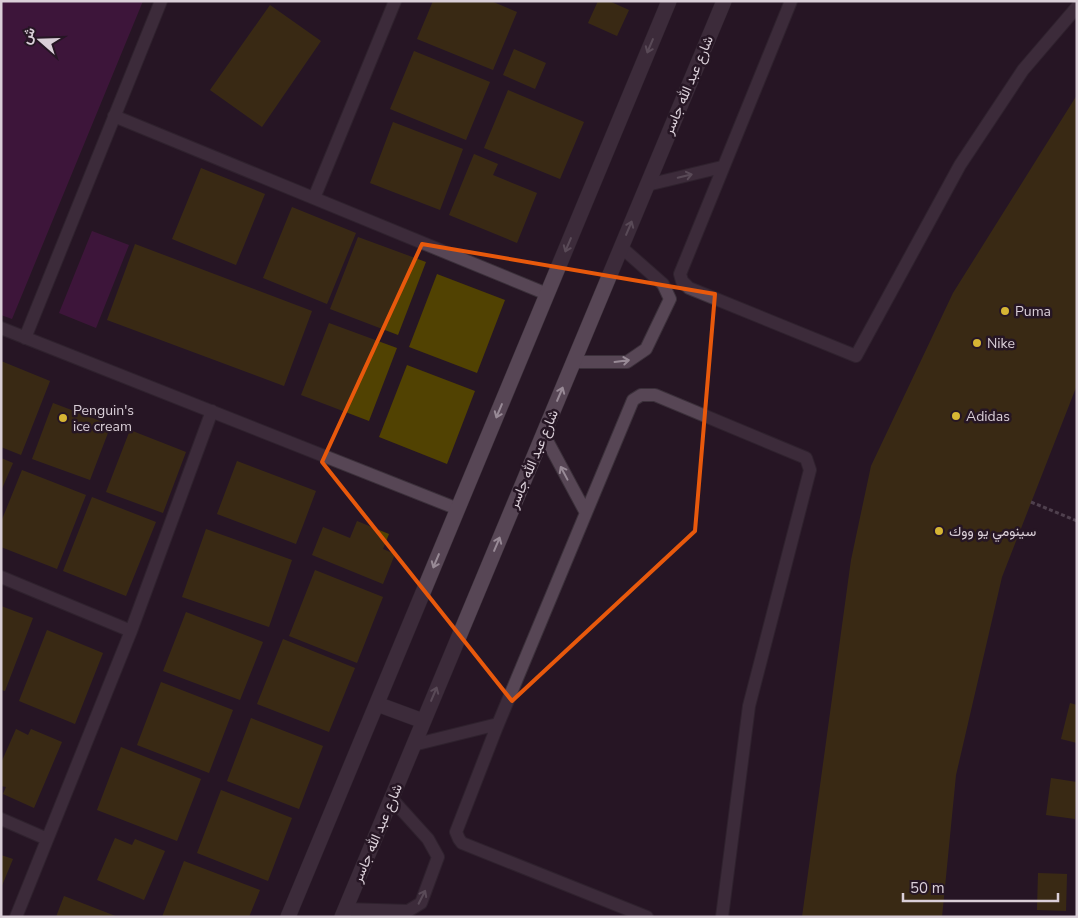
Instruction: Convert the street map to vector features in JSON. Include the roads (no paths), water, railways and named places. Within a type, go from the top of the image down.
[{"type":"street","points":[[288,917],[669,1]]},
{"type":"street","name":"شارع عبد الله جاسر","points":[[343,913],[724,1]]},
{"type":"street","points":[[377,704],[423,721]]},
{"type":"lane","points":[[25,338],[161,1]]},
{"type":"lane","points":[[314,198],[395,1]]},
{"type":"lane","points":[[791,1],[680,274],[682,281],[689,288],[856,356],[960,165],[1023,70],[1077,7]]},
{"type":"lane","points":[[114,116],[547,294]]},
{"type":"lane","points":[[647,185],[722,167]]},
{"type":"lane","points":[[573,362],[627,362],[646,349],[670,300],[663,284],[621,247]]},
{"type":"lane","points":[[1,328],[458,509]]},
{"type":"lane","points":[[647,917],[462,843],[456,832],[498,724],[633,400],[642,396],[655,395],[806,458],[810,470],[749,706],[722,917]]},
{"type":"lane","points":[[16,917],[131,631],[212,411]]},
{"type":"lane","points":[[543,433],[586,513]]},
{"type":"lane","points":[[1,577],[131,631]]},
{"type":"lane","points":[[413,745],[498,724]]},
{"type":"lane","points":[[343,913],[408,911],[421,903],[438,857],[428,839],[391,798]]},
{"type":"lane","points":[[1,819],[47,839]]},
{"type":"place","name":"Puma","points":[[1005,311]]},
{"type":"place","name":"Nike","points":[[977,343]]},
{"type":"place","name":"Adidas","points":[[956,416]]},
{"type":"place","name":"Penguin's ice cream","points":[[63,418]]},
{"type":"place","name":"سينومي يو ووك","points":[[939,531]]}]
